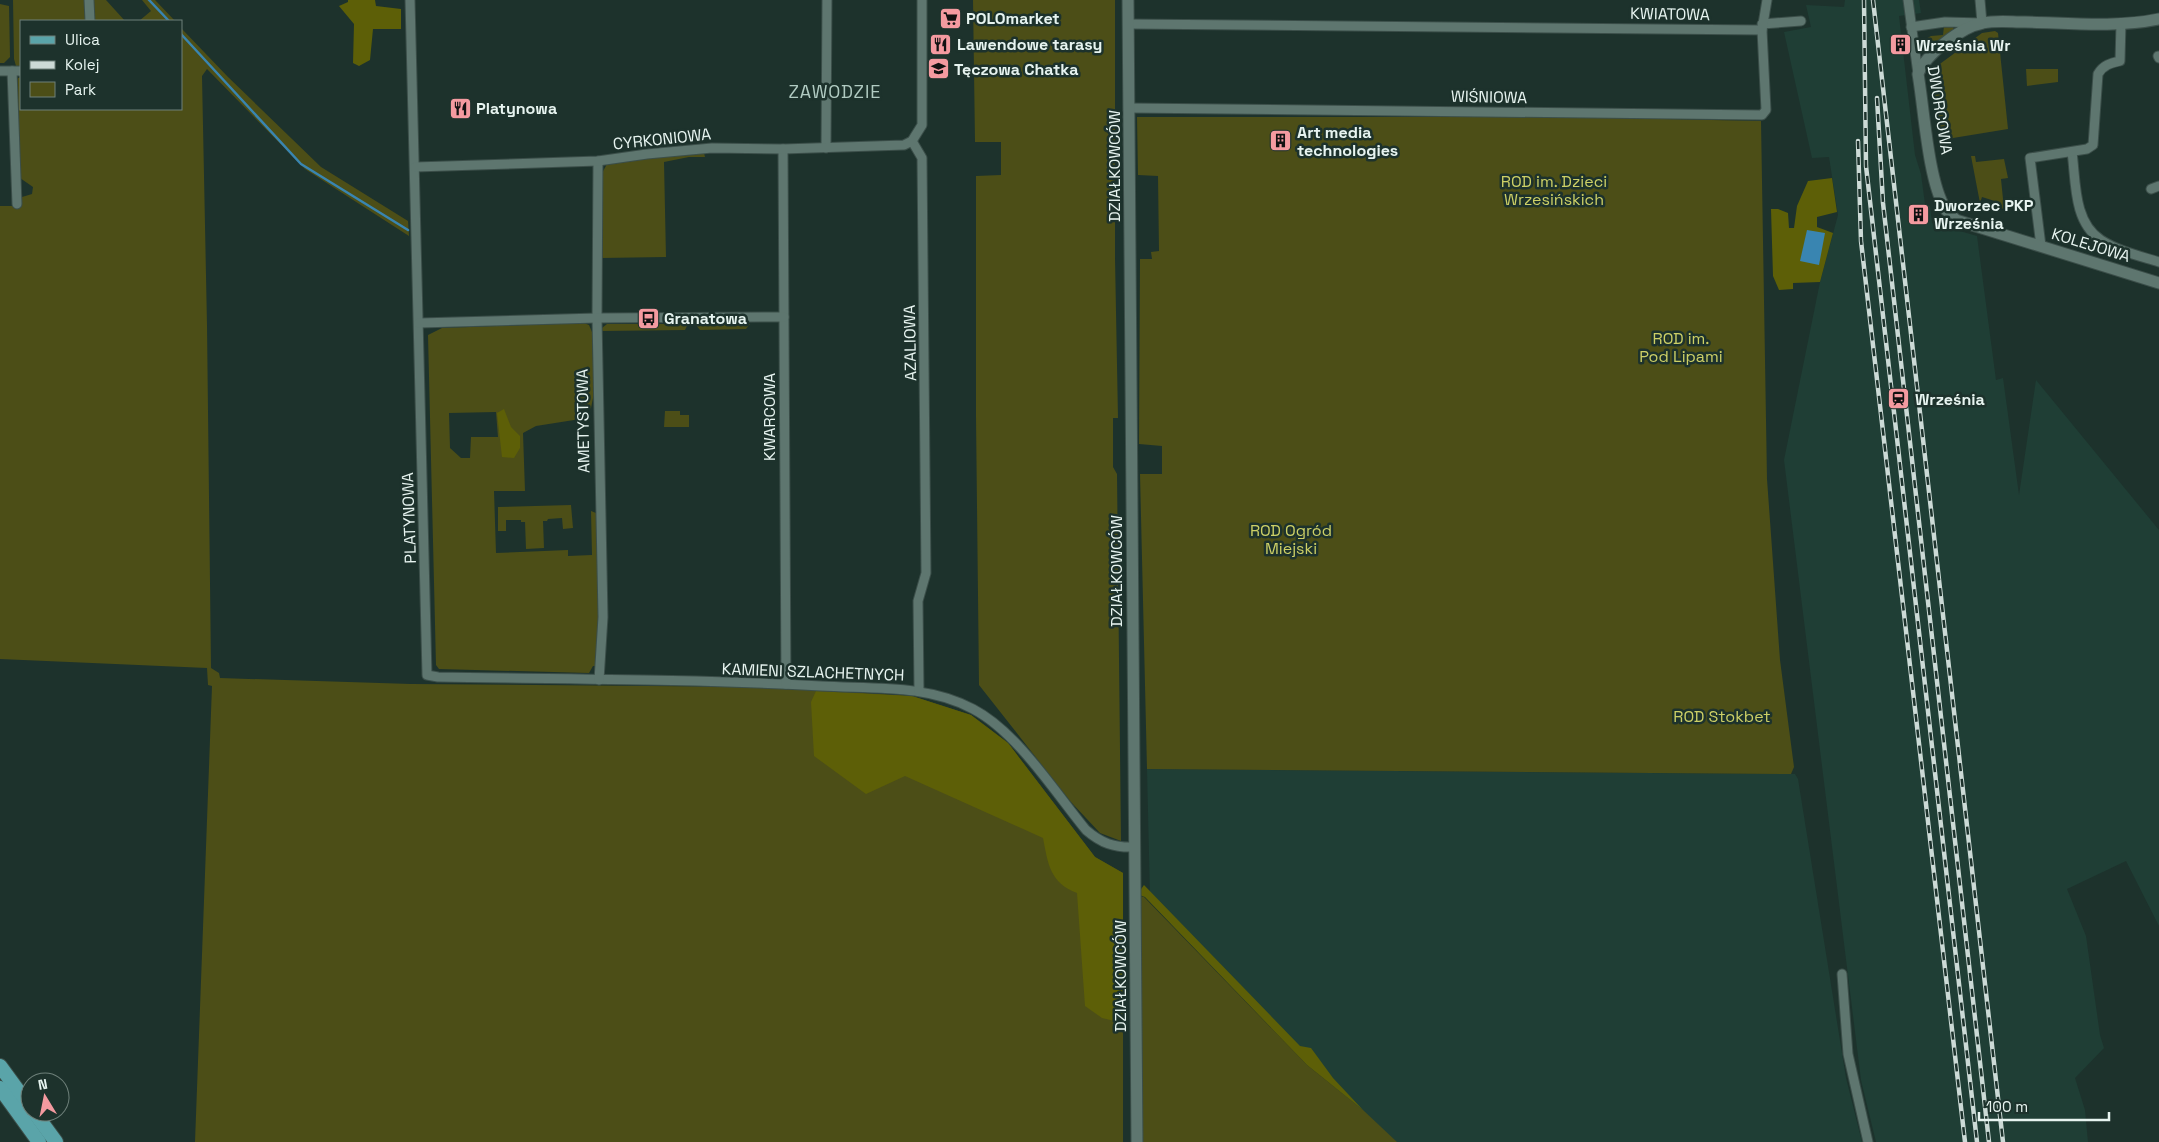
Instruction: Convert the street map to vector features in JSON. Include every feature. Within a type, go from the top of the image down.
[{"type":"main road","points":[[0,1066],[20,1093]]},
{"type":"main road","points":[[0,1088],[39,1142]]},
{"type":"main road","points":[[41,1122],[56,1142]]},
{"type":"street","points":[[89,0],[90,20]]},
{"type":"street","name":"PLATYNOWA","points":[[410,0],[427,675]]},
{"type":"street","points":[[826,148],[827,0]]},
{"type":"street","points":[[912,141],[922,126],[922,0]]},
{"type":"street","name":"DZIAŁKOWCÓW","points":[[1128,0],[1137,1142]]},
{"type":"street","points":[[1762,27],[1767,0]]},
{"type":"street","name":"DWORCOWA","points":[[1908,0],[1932,167],[1944,207],[1956,220]]},
{"type":"street","points":[[1980,0],[1982,23]]},
{"type":"street","points":[[1911,27],[1945,22],[2121,23],[2159,19]]},
{"type":"street","name":"KWIATOWA","points":[[1128,24],[1762,27],[1801,21]]},
{"type":"street","points":[[1918,74],[1922,64],[1929,56],[1959,34],[1982,23]]},
{"type":"street","points":[[2041,246],[2030,158],[2088,150],[2093,144],[2098,74],[2101,68],[2109,63],[2120,61],[2121,23]]},
{"type":"street","name":"WIŚNIOWA","points":[[1130,108],[1762,115],[1766,110],[1762,27]]},
{"type":"street","points":[[0,71],[16,71],[17,204]]},
{"type":"street","name":"CYRKONIOWA","points":[[415,166],[598,161],[712,148],[783,149],[897,146],[912,141]]},
{"type":"street","name":"AZALIOWA","points":[[912,141],[922,158],[926,432],[926,574],[918,601],[919,691]]},
{"type":"street","name":"KWARCOWA","points":[[783,149],[786,684]]},
{"type":"street","points":[[2072,152],[2080,210],[2087,227],[2100,240],[2108,244],[2159,262]]},
{"type":"street","name":"AMETYSTOWA","points":[[598,161],[597,318],[603,617],[599,680]]},
{"type":"street","name":"KOLEJOWA","points":[[1956,220],[2159,283]]},
{"type":"street","points":[[419,323],[597,318],[784,316]]},
{"type":"street","name":"KAMIENI SZLACHETNYCH","points":[[427,675],[438,677],[786,684],[919,691],[947,697],[973,709],[998,725],[1029,759],[1086,830],[1096,839],[1108,846],[1135,847]]},
{"type":"street","points":[[1842,974],[1848,1054],[1868,1142]]},
{"type":"shaded area","points":[[348,0],[375,0],[376,6],[401,9],[401,29],[373,29],[370,60],[359,66],[353,63],[354,24],[339,6],[348,2]]},
{"type":"shaded area","points":[[1845,0],[1919,0],[1921,13],[1899,16],[1915,155],[1921,174],[1925,204],[1930,206],[1932,223],[1977,236],[1996,380],[2003,378],[2019,495],[2036,380],[2159,530],[2159,926],[2126,861],[2067,889],[2086,936],[2100,1035],[2104,1048],[2075,1078],[2085,1110],[2088,1142],[1876,1142],[1861,1080],[1784,460],[1820,282],[1838,215],[1829,157],[1812,158],[1784,32],[1811,27],[1806,5],[1844,7]]},
{"type":"shaded area","points":[[1832,178],[1837,212],[1817,217],[1817,227],[1833,233],[1820,282],[1793,283],[1793,289],[1779,290],[1773,276],[1771,209],[1778,209],[1788,213],[1789,228],[1794,228],[1797,206],[1808,181]]},
{"type":"shaded area","points":[[504,409],[511,427],[520,436],[520,448],[514,458],[502,457],[497,413]]},
{"type":"shaded area","points":[[816,691],[912,696],[971,715],[1008,743],[1095,857],[1123,873],[1123,1023],[1102,1018],[1085,1006],[1077,893],[1061,884],[1052,872],[1043,838],[905,776],[866,794],[814,756],[811,702]]},
{"type":"shaded area","points":[[1147,769],[1795,774],[1798,779],[1846,1078],[1862,1142],[1386,1142],[1150,897]]},
{"type":"shaded area","points":[[1144,885],[1300,1046],[1311,1048],[1333,1078],[1363,1110],[1307,1065],[1145,897],[1139,895]]},
{"type":"green space","points":[[13,0],[84,0],[86,20],[20,20],[20,67],[16,66],[14,59]]},
{"type":"green space","points":[[92,0],[106,0],[124,20],[93,20]]},
{"type":"green space","points":[[142,0],[155,0],[174,20],[140,20],[151,11]]},
{"type":"green space","points":[[973,0],[1115,0],[1115,258],[1118,418],[1113,418],[1113,467],[1117,474],[1121,841],[1100,833],[1071,802],[979,685],[976,176],[1001,175],[1001,142],[975,142]]},
{"type":"green space","points":[[0,4],[9,6],[10,57],[4,63],[0,63]]},
{"type":"green space","points":[[1944,26],[1953,27],[1954,30],[1924,52],[1919,48],[1920,42],[1931,36],[1943,35]]},
{"type":"green space","points":[[182,29],[228,77],[321,167],[408,221],[409,236],[305,169],[207,69],[202,76],[211,668],[219,673],[220,678],[411,684],[761,687],[912,696],[971,715],[1008,743],[1095,857],[1123,873],[1123,1142],[195,1142],[212,686],[208,685],[207,668],[0,659],[0,206],[20,206],[22,197],[32,194],[33,187],[20,178],[15,86],[20,77],[20,110],[182,110]]},
{"type":"green space","points":[[1995,31],[1998,33],[2008,129],[1953,138],[1943,148],[1931,73],[1933,69],[1982,33]]},
{"type":"green space","points":[[2026,69],[2058,69],[2058,82],[2027,86]]},
{"type":"green space","points":[[1137,117],[1566,117],[1761,121],[1767,479],[1780,660],[1794,767],[1791,774],[1147,769],[1140,474],[1162,474],[1162,446],[1139,444],[1140,259],[1152,259],[1151,252],[1159,251],[1158,176],[1138,175]]},
{"type":"green space","points":[[693,152],[704,153],[705,157],[689,157],[664,162],[666,257],[601,258],[602,173],[607,164]]},
{"type":"green space","points":[[1971,156],[1975,156],[1976,162],[2004,159],[2008,178],[2001,179],[2003,199],[2011,199],[2007,208],[1999,209],[2001,203],[1982,197],[1980,203]]},
{"type":"green space","points":[[584,323],[589,325],[592,332],[594,393],[591,408],[574,420],[536,426],[523,433],[525,491],[494,491],[496,553],[568,550],[568,556],[592,555],[591,511],[596,513],[601,614],[597,666],[593,666],[589,673],[439,669],[436,665],[428,335],[442,328]],"holes":[[[496,412],[498,437],[471,437],[470,458],[461,458],[450,448],[449,413]]]},
{"type":"green space","points":[[607,324],[688,324],[685,330],[602,331],[602,328]]},
{"type":"green space","points":[[695,324],[750,324],[746,329],[700,330]]},
{"type":"green space","points":[[665,411],[680,411],[680,415],[689,415],[689,427],[664,427]]},
{"type":"green space","points":[[571,505],[573,528],[563,529],[562,518],[543,521],[544,548],[526,549],[525,522],[521,522],[521,520],[506,520],[506,531],[498,531],[498,507]]},
{"type":"green space","points":[[1139,896],[1144,897],[1307,1065],[1363,1110],[1397,1142],[1142,1142]]},
{"type":"water","points":[[1807,230],[1825,233],[1819,265],[1800,261]]},
{"type":"waterway","points":[[149,0],[168,20]]},
{"type":"waterway","points":[[182,35],[301,164],[408,230]]},
{"type":"railway","points":[[1864,0],[1866,166],[1977,1142]]},
{"type":"railway","points":[[1873,0],[2003,1142]]},
{"type":"railway","points":[[1877,98],[1883,203],[1989,1142]]},
{"type":"railway","points":[[1858,141],[1861,241],[1965,1142]]},
{"type":"place","name":"POLOmarket","points":[[950,18]]},
{"type":"place","name":"Lawendowe tarasy","points":[[941,44]]},
{"type":"place","name":"Września Wr","points":[[1900,45]]},
{"type":"place","name":"Tęczowa Chatka","points":[[938,69]]},
{"type":"place","name":"Platynowa","points":[[460,108]]},
{"type":"place","name":"Art media technologies","points":[[1281,141]]},
{"type":"place","name":"Dworzec PKP Września","points":[[1918,214]]},
{"type":"place","name":"Granatowa","points":[[648,318]]},
{"type":"place","name":"Września","points":[[1899,399]]},
{"type":"district","name":"ZAWODZIE","points":[[835,91]]},
{"type":"park label","name":"ROD im. Dzieci Wrzesińskich","points":[[1554,190]]},
{"type":"park label","name":"ROD im. Pod Lipami","points":[[1681,347]]},
{"type":"park label","name":"ROD Ogród Miejski","points":[[1291,539]]},
{"type":"park label","name":"ROD Stokbet","points":[[1722,716]]}]
